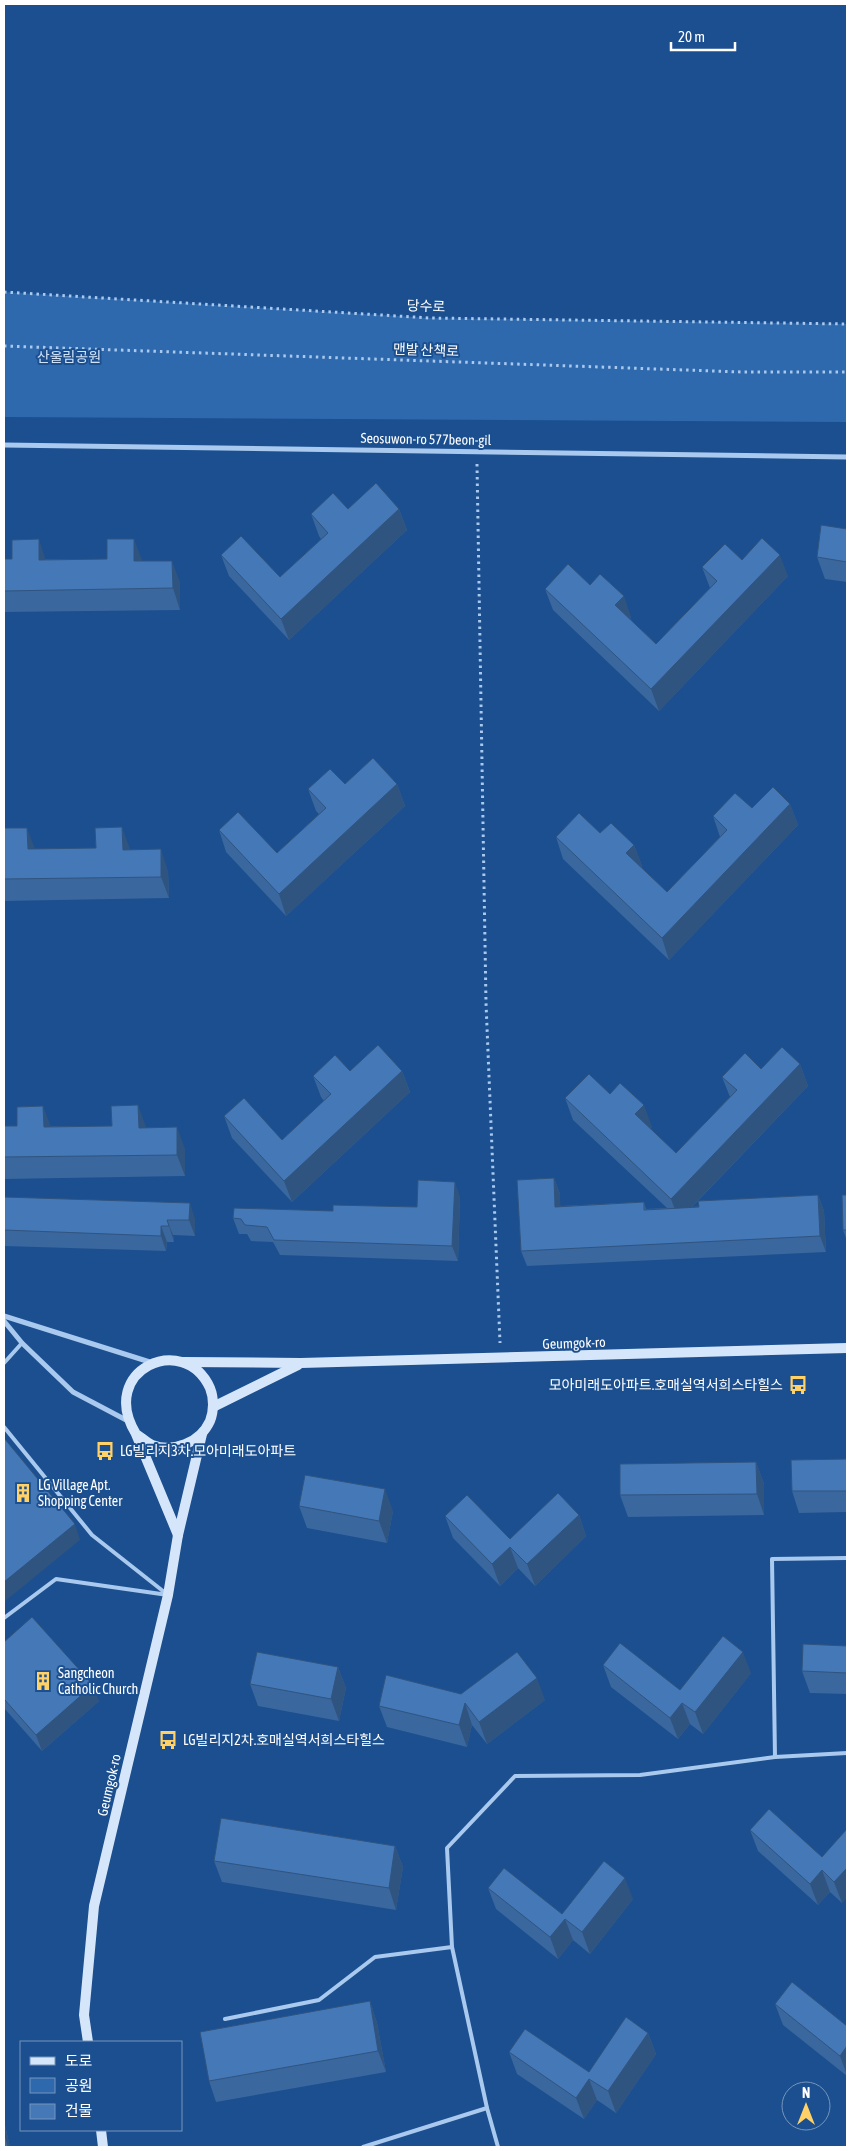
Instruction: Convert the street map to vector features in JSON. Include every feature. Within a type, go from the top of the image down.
[{"type":"main road","name":"Geumgok-ro","points":[[183,1362],[301,1363],[500,1359],[847,1348]]},
{"type":"main road","points":[[136,1434],[151,1444],[169,1448],[187,1445],[202,1434],[210,1422],[213,1407],[212,1393],[206,1380],[196,1369],[183,1362],[168,1360],[154,1363],[141,1370],[132,1380],[126,1394],[125,1408],[128,1421],[136,1434],[178,1536]]},
{"type":"main road","name":"Geumgok-ro","points":[[213,1407],[301,1363]]},
{"type":"main road","name":"Geumgok-ro","points":[[88,2041],[84,2015],[94,1906],[168,1595],[178,1536],[202,1434]]},
{"type":"main road","points":[[101,2131],[103,2147]]},
{"type":"street","name":"Seosuwon-ro 577beon-gil","points":[[4,445],[847,457]]},
{"type":"street","points":[[4,1316],[154,1363]]},
{"type":"street","points":[[4,1321],[22,1343],[74,1392],[128,1421]]},
{"type":"lane","points":[[4,1363],[22,1343]]},
{"type":"lane","points":[[4,1427],[92,1535],[168,1595]]},
{"type":"lane","points":[[775,1757],[772,1559],[847,1558]]},
{"type":"lane","points":[[4,1618],[56,1579],[168,1595]]},
{"type":"lane","points":[[498,2147],[452,1947],[447,1848],[515,1776],[640,1775],[775,1757],[847,1753]]},
{"type":"lane","points":[[225,2019],[319,2000],[375,1957],[452,1947]]},
{"type":"lane","points":[[363,2147],[488,2108]]},
{"type":"path","name":"당수로","points":[[4,292],[430,318],[847,324]]},
{"type":"path","name":"맨발 산책로","points":[[4,346],[742,372],[847,372]]},
{"type":"path","points":[[477,451],[486,1004],[500,1359]]},
{"type":"green space","name":"산울림공원","points":[[4,292],[430,318],[847,324],[847,422],[4,417]]},
{"type":"building","points":[[376,483],[399,509],[281,619],[221,555],[241,536],[280,577],[328,533],[311,514],[333,493],[348,509]]},
{"type":"building","points":[[821,525],[847,529],[847,562],[817,557]]},
{"type":"building","points":[[762,538],[780,555],[651,689],[545,589],[568,564],[590,585],[600,574],[624,596],[615,605],[656,644],[717,581],[702,567],[725,544],[742,560]]},
{"type":"building","points":[[39,539],[39,560],[107,559],[107,539],[134,539],[134,561],[172,561],[173,588],[4,591],[4,559],[12,559],[12,540]]},
{"type":"building","points":[[373,758],[397,784],[279,894],[219,830],[238,812],[277,853],[326,808],[308,789],[330,769],[345,784]]},
{"type":"building","points":[[773,787],[790,804],[662,938],[556,837],[579,813],[600,833],[611,823],[634,845],[626,853],[667,892],[727,830],[713,816],[735,793],[752,808]]},
{"type":"building","points":[[122,827],[123,850],[161,849],[161,877],[4,879],[4,828],[27,828],[28,849],[96,848],[95,828]]},
{"type":"building","points":[[378,1045],[402,1071],[284,1181],[224,1116],[244,1098],[282,1140],[331,1094],[313,1076],[335,1055],[350,1071]]},
{"type":"building","points":[[782,1047],[800,1064],[671,1199],[565,1098],[589,1074],[610,1094],[620,1083],[644,1105],[635,1114],[676,1153],[737,1090],[722,1077],[745,1053],[761,1069]]},
{"type":"building","points":[[138,1105],[139,1128],[177,1127],[177,1155],[4,1157],[4,1126],[17,1126],[17,1107],[43,1106],[44,1127],[112,1126],[111,1106]]},
{"type":"building","points":[[554,1178],[555,1207],[644,1202],[644,1210],[699,1207],[698,1201],[818,1195],[820,1236],[521,1251],[517,1180]]},
{"type":"building","points":[[418,1180],[455,1182],[452,1246],[274,1240],[267,1227],[245,1225],[241,1219],[233,1218],[234,1208],[333,1211],[333,1205],[417,1207]]},
{"type":"building","points":[[842,1195],[847,1195],[847,1230],[843,1230]]},
{"type":"building","points":[[4,1197],[190,1203],[189,1220],[167,1220],[169,1226],[161,1226],[161,1236],[4,1230]]},
{"type":"building","name":"LG Village Apt. Shopping Center","points":[[4,1438],[75,1524],[4,1582]]},
{"type":"building","points":[[847,1459],[847,1491],[792,1491],[791,1460]]},
{"type":"building","points":[[756,1462],[757,1494],[620,1495],[620,1464]]},
{"type":"building","points":[[305,1475],[385,1489],[379,1521],[299,1506]]},
{"type":"building","points":[[558,1493],[579,1515],[527,1564],[510,1547],[492,1564],[445,1516],[467,1495],[510,1539]]},
{"type":"building","name":"Sangcheon Catholic Church","points":[[32,1617],[93,1685],[36,1735],[4,1699],[4,1642]]},
{"type":"building","points":[[723,1636],[743,1652],[695,1712],[682,1703],[670,1718],[603,1665],[620,1643],[680,1690]]},
{"type":"building","points":[[803,1644],[847,1646],[847,1673],[802,1671]]},
{"type":"building","points":[[257,1652],[338,1667],[331,1699],[250,1684]]},
{"type":"building","points":[[517,1652],[537,1678],[479,1722],[465,1703],[459,1725],[379,1706],[386,1675],[461,1694]]},
{"type":"building","points":[[769,1809],[822,1857],[847,1829],[847,1868],[834,1882],[822,1870],[810,1884],[750,1830]]},
{"type":"building","points":[[221,1818],[395,1846],[389,1888],[214,1861]]},
{"type":"building","points":[[604,1861],[625,1878],[582,1932],[565,1919],[550,1937],[488,1888],[504,1868],[562,1914]]},
{"type":"building","points":[[792,1982],[847,2026],[847,2046],[840,2056],[775,2004]]},
{"type":"building","points":[[370,2001],[378,2051],[209,2081],[200,2032]]},
{"type":"building","points":[[626,2017],[648,2033],[608,2091],[589,2079],[576,2098],[509,2052],[525,2029],[589,2072]]},
{"type":"place","name":"모아미래도아파트.호매실역서희스타힐스","points":[[798,1385]]},
{"type":"place","name":"LG빌리지3차.모아미래도아파트","points":[[105,1451]]},
{"type":"place","name":"LG Village Apt. Shopping Center","points":[[23,1493]]},
{"type":"place","name":"Sangcheon Catholic Church","points":[[43,1681]]},
{"type":"place","name":"LG빌리지2차.호매실역서희스타힐스","points":[[168,1740]]}]
